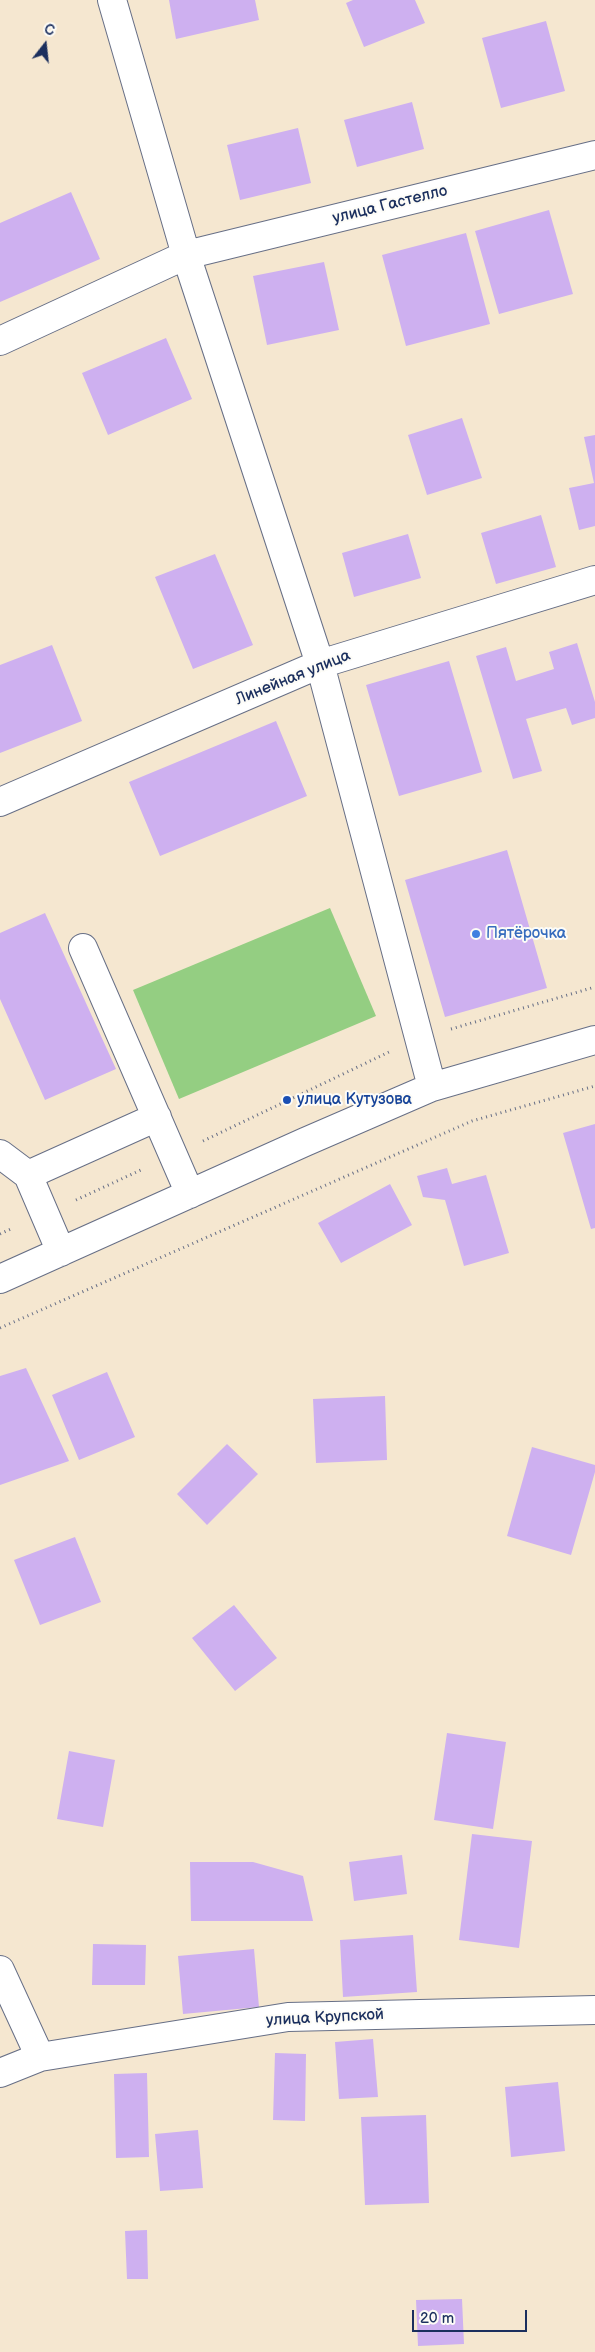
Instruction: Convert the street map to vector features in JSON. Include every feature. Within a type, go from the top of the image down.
[{"type":"street","points":[[112,0],[186,255],[320,664],[432,1087]]},
{"type":"street","name":"улица Гастелло","points":[[0,340],[186,255],[595,155]]},
{"type":"street","name":"Линейная улица","points":[[0,802],[320,664],[595,580]]},
{"type":"street","points":[[83,948],[190,1194]]},
{"type":"street","points":[[0,1279],[432,1087],[595,1040]]},
{"type":"street","points":[[28,1175],[157,1117]]},
{"type":"street","points":[[0,1154],[28,1175],[61,1252]]},
{"type":"street","points":[[0,1970],[40,2057]]},
{"type":"street","name":"улица Крупской","points":[[0,2073],[40,2057],[288,2017],[595,2010]]},
{"type":"path","points":[[0,1234],[418,1038],[595,988]]},
{"type":"path","points":[[0,1328],[472,1121],[595,1086]]},
{"type":"green space","points":[[330,908],[376,1016],[179,1099],[133,990]]},
{"type":"building","points":[[169,0],[255,0],[259,20],[176,39]]},
{"type":"building","points":[[353,0],[415,0],[425,23],[364,47],[346,3]]},
{"type":"building","points":[[546,21],[565,91],[501,108],[482,38]]},
{"type":"building","points":[[412,102],[424,149],[357,167],[344,120]]},
{"type":"building","points":[[298,128],[311,183],[240,200],[227,145]]},
{"type":"building","points":[[71,192],[100,259],[0,302],[0,223]]},
{"type":"building","points":[[549,210],[573,294],[499,314],[475,231]]},
{"type":"building","points":[[466,233],[490,324],[406,346],[382,255]]},
{"type":"building","points":[[324,262],[339,330],[267,345],[253,276]]},
{"type":"building","points":[[166,338],[192,399],[108,435],[82,373]]},
{"type":"building","points":[[462,418],[482,478],[427,495],[408,435]]},
{"type":"building","points":[[595,435],[595,526],[579,530],[569,488],[594,483],[584,437]]},
{"type":"building","points":[[541,515],[556,567],[496,584],[481,533]]},
{"type":"building","points":[[408,534],[421,578],[354,597],[342,553]]},
{"type":"building","points":[[215,554],[253,645],[193,669],[155,577]]},
{"type":"building","points":[[577,643],[595,702],[595,718],[572,725],[566,708],[526,719],[542,771],[513,779],[476,656],[506,647],[516,681],[554,669],[549,652]]},
{"type":"building","points":[[52,645],[82,721],[0,753],[0,665]]},
{"type":"building","points":[[449,661],[482,772],[399,796],[366,685]]},
{"type":"building","points":[[276,721],[307,796],[160,856],[129,782]]},
{"type":"building","name":"Пятёрочка","points":[[507,850],[547,988],[445,1017],[405,880]]},
{"type":"building","points":[[45,913],[116,1069],[45,1100],[0,999],[0,933]]},
{"type":"building","points":[[595,1124],[595,1228],[591,1229],[563,1133]]},
{"type":"building","points":[[447,1168],[452,1184],[486,1175],[509,1253],[464,1266],[445,1200],[423,1197],[417,1176]]},
{"type":"building","points":[[390,1184],[412,1225],[341,1263],[318,1223]]},
{"type":"building","points":[[26,1368],[69,1461],[0,1485],[0,1376]]},
{"type":"building","points":[[107,1372],[135,1437],[79,1460],[52,1395]]},
{"type":"building","points":[[385,1396],[387,1460],[316,1463],[313,1399]]},
{"type":"building","points":[[227,1444],[258,1474],[207,1525],[177,1494]]},
{"type":"building","points":[[532,1447],[595,1465],[595,1472],[571,1555],[507,1536]]},
{"type":"building","points":[[75,1537],[101,1602],[40,1625],[14,1560]]},
{"type":"building","points":[[234,1605],[277,1658],[235,1691],[192,1638]]},
{"type":"building","points":[[447,1733],[506,1742],[493,1829],[434,1820]]},
{"type":"building","points":[[69,1751],[115,1760],[103,1827],[57,1819]]},
{"type":"building","points":[[472,1834],[532,1841],[519,1948],[459,1940]]},
{"type":"building","points":[[402,1855],[407,1894],[354,1901],[349,1862]]},
{"type":"building","points":[[190,1862],[253,1862],[303,1876],[313,1921],[191,1921]]},
{"type":"building","points":[[413,1935],[417,1992],[343,1997],[340,1940]]},
{"type":"building","points":[[93,1944],[146,1945],[145,1985],[92,1985]]},
{"type":"building","points":[[254,1949],[259,2007],[183,2014],[178,1956]]},
{"type":"building","points":[[373,2039],[378,2097],[339,2099],[335,2042]]},
{"type":"building","points":[[275,2053],[306,2054],[305,2121],[273,2120]]},
{"type":"building","points":[[147,2073],[149,2157],[116,2158],[114,2074]]},
{"type":"building","points":[[558,2082],[565,2151],[511,2157],[505,2087]]},
{"type":"building","points":[[426,2115],[429,2203],[365,2205],[361,2117]]},
{"type":"building","points":[[198,2130],[203,2188],[160,2191],[155,2134]]},
{"type":"building","points":[[147,2230],[148,2279],[127,2279],[125,2231]]},
{"type":"building","points":[[462,2299],[464,2344],[418,2346],[416,2300]]},
{"type":"place","name":"Пятёрочка","points":[[476,934]]},
{"type":"place","name":"улица Кутузова","points":[[287,1100]]}]
